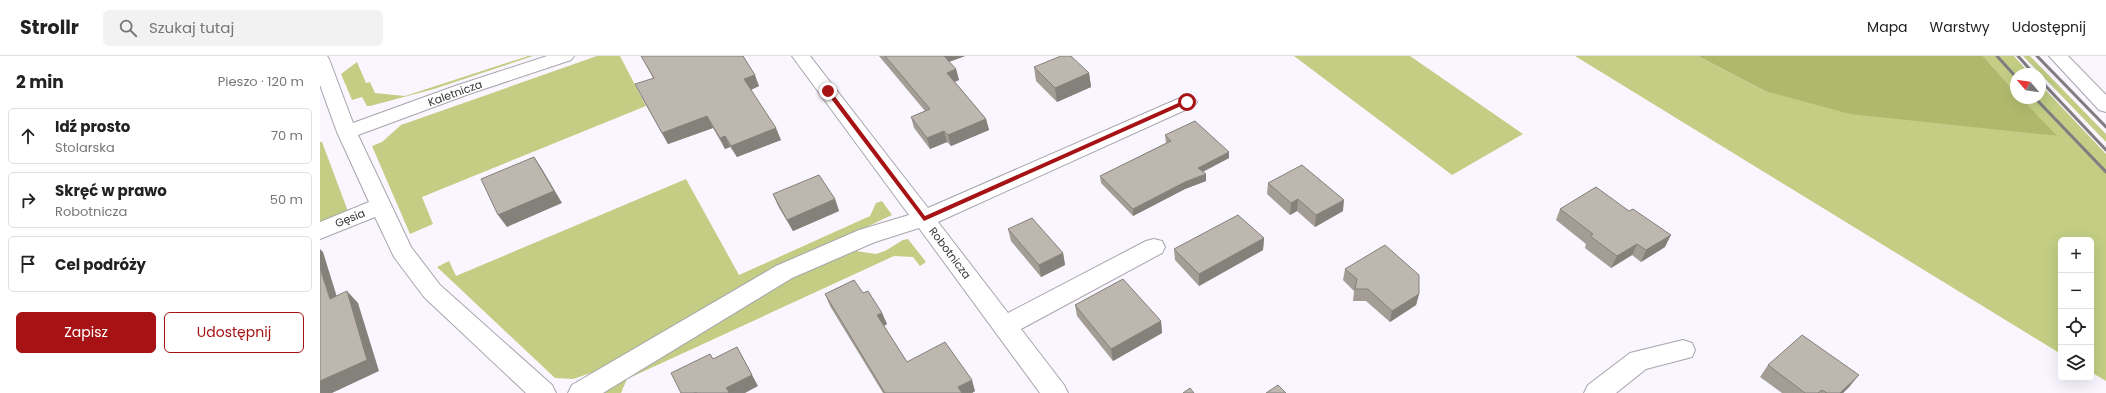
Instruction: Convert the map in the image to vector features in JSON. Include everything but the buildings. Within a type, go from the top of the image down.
[{"type":"street","name":"Kaletnicza","points":[[347,132],[462,90],[565,56]]},
{"type":"street","name":"Robotnicza","points":[[801,56],[1055,393]]},
{"type":"street","points":[[2058,56],[2106,106]]},
{"type":"street","points":[[320,59],[347,132],[402,251],[428,286],[543,393]]},
{"type":"street","points":[[581,393],[784,272],[867,236],[924,219],[1187,102]]},
{"type":"street","name":"Gęsia","points":[[320,231],[380,206]]},
{"type":"street","points":[[1005,326],[1154,247]]},
{"type":"street","points":[[1597,393],[1639,360],[1683,350]]},
{"type":"green space","points":[[528,56],[533,56],[434,89],[370,106],[367,106],[362,97],[352,100],[341,74],[357,62],[366,83],[370,82],[375,93],[405,96]]},
{"type":"green space","points":[[597,56],[620,56],[646,106],[422,197],[433,224],[410,234],[372,146],[382,142],[401,125]]},
{"type":"green space","points":[[1294,56],[1410,56],[1523,134],[1452,175]]},
{"type":"green space","points":[[1575,56],[1698,56],[1765,91],[2056,136],[2027,104],[2046,104],[2046,90],[2106,154],[2106,381],[2094,374],[2094,237],[2058,237],[2058,352]]},
{"type":"green space","points":[[1698,56],[1983,56],[2010,86],[2010,104],[2027,104],[2057,136],[1850,114],[1765,91]]},
{"type":"green space","points":[[1983,56],[2014,56],[2025,68],[2010,68],[2010,86]]},
{"type":"green space","points":[[2023,56],[2030,56],[2042,68],[2035,68]]},
{"type":"green space","points":[[2046,72],[2106,134],[2106,142],[2046,80]]},
{"type":"green space","points":[[320,142],[322,142],[349,214],[320,225]]},
{"type":"green space","points":[[686,179],[739,275],[870,216],[876,203],[882,201],[892,215],[792,262],[594,372],[573,379],[555,378],[437,267],[449,261],[456,276]]},
{"type":"green space","points":[[908,239],[926,262],[920,266],[913,257],[894,256],[627,379],[621,393],[594,393],[756,295],[830,258],[856,251],[876,254],[885,251],[903,240]]},
{"type":"railway","points":[[1997,56],[2010,70]]},
{"type":"railway","points":[[2018,56],[2029,68]]},
{"type":"railway","points":[[2037,56],[2106,127]]},
{"type":"railway","points":[[2046,86],[2106,150]]},
{"type":"railway","points":[[2041,104],[2106,172]]},
{"type":"route","points":[[828,91],[924,219],[1187,102]]}]
